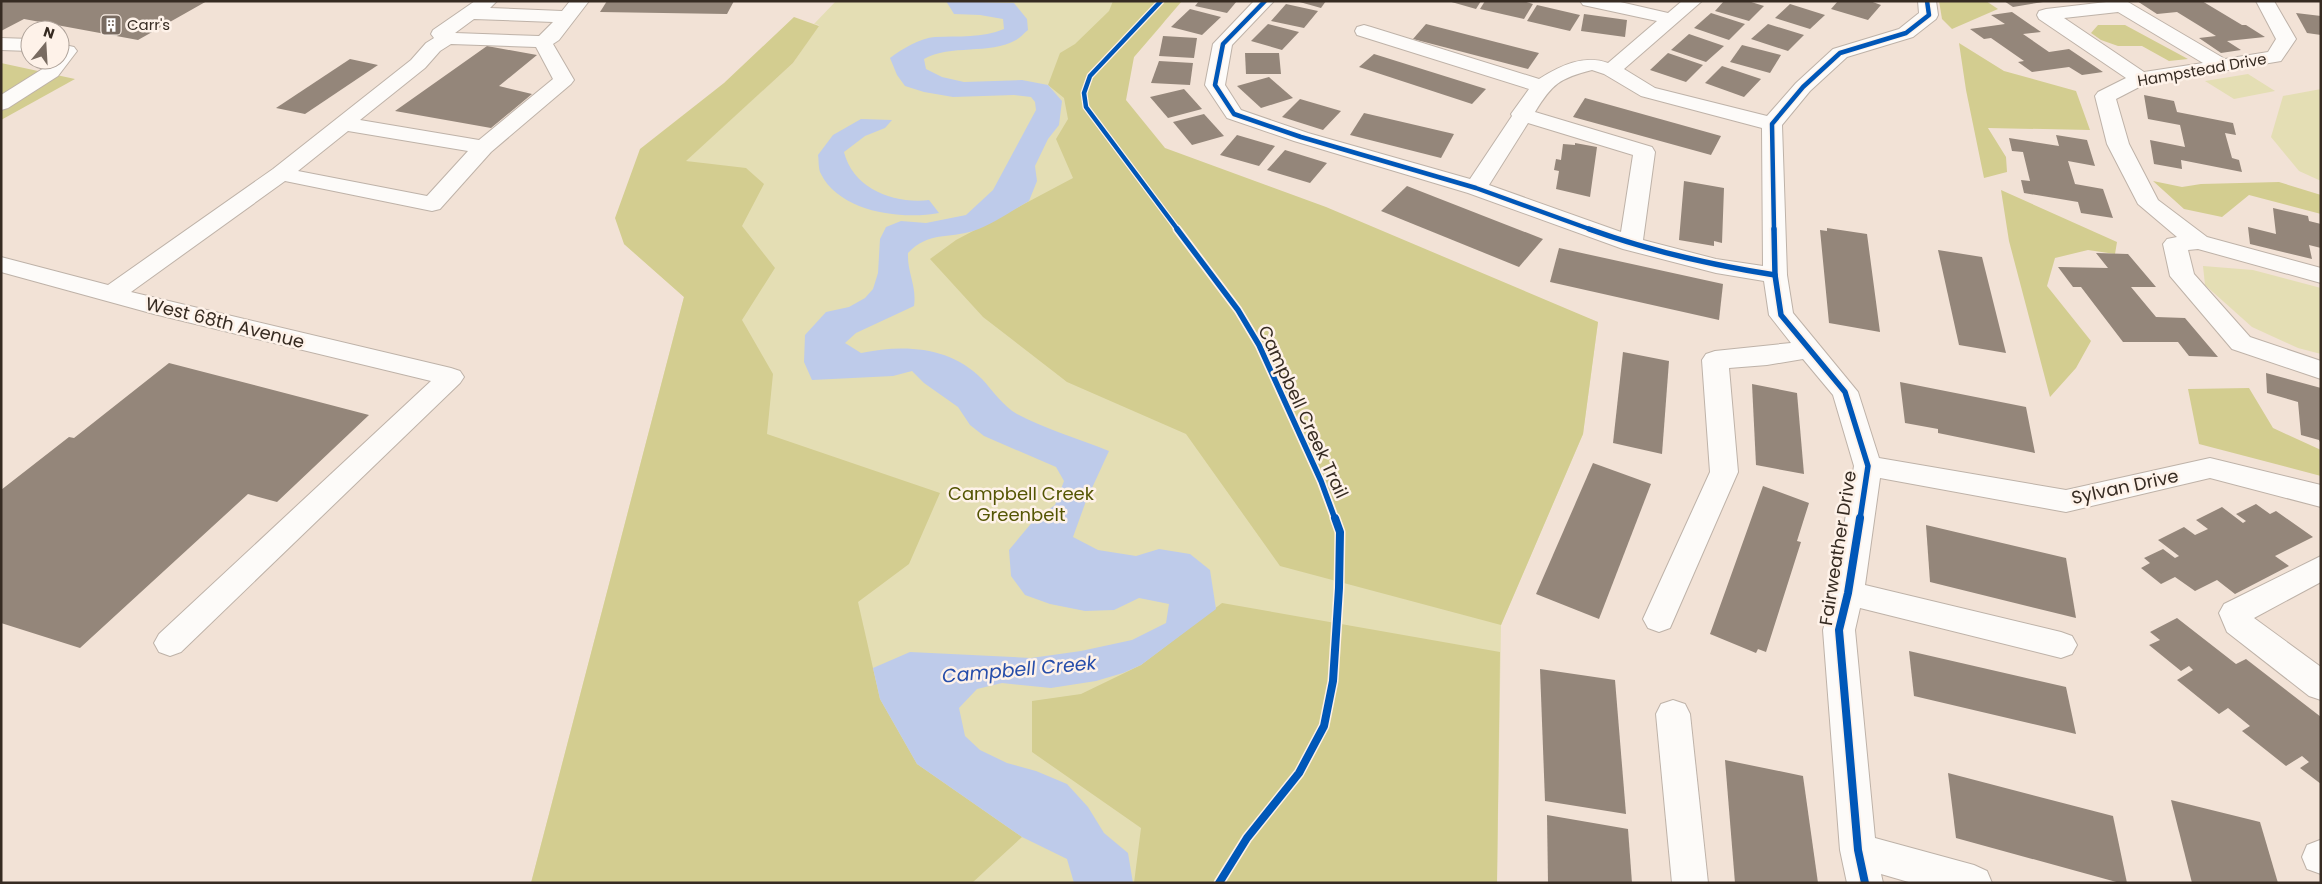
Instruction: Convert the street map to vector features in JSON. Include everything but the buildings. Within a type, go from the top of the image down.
[{"type":"street","points":[[488,1],[440,34],[446,38],[543,42],[552,36],[580,1]]},
{"type":"street","points":[[1265,1],[1223,44],[1215,85],[1234,114],[1301,137],[1476,188],[1631,244],[1716,266],[1775,275]]},
{"type":"street","points":[[1589,1],[1672,19]]},
{"type":"street","points":[[1611,70],[1693,1]]},
{"type":"street","points":[[1476,188],[1540,86],[1566,71],[1593,64],[1611,70],[1648,92],[1772,124],[1803,87],[1840,53],[1906,33],[1929,15],[1927,1]]},
{"type":"street","name":"Hampstead Drive","points":[[2265,1],[2286,39],[2274,57],[2140,79],[2105,96],[2118,144],[2149,204],[2199,242],[2321,276]]},
{"type":"street","points":[[2140,79],[2046,15],[2121,6],[2224,66]]},
{"type":"street","points":[[470,13],[567,17]]},
{"type":"street","points":[[1364,31],[1540,86]]},
{"type":"street","points":[[112,294],[281,174],[446,38]]},
{"type":"street","points":[[281,174],[432,204],[483,148],[564,80],[543,42]]},
{"type":"street","points":[[1,44],[20,45]]},
{"type":"street","points":[[1,104],[53,70]]},
{"type":"street","points":[[1521,114],[1644,152],[1631,244]]},
{"type":"street","points":[[344,124],[483,148]]},
{"type":"street","name":"Fairweather Drive","points":[[1772,124],[1775,275],[1781,315],[1846,392],[1868,466],[1848,593],[1838,630],[1862,866]]},
{"type":"street","points":[[2199,242],[2175,244],[2182,276],[2241,343],[2321,370]]},
{"type":"street","name":"West 68th Avenue","points":[[1,264],[112,294],[451,377],[170,643]]},
{"type":"street","points":[[1659,619],[1724,472],[1715,360],[1768,356],[1809,349]]},
{"type":"street","name":"Sylvan Drive","points":[[1868,466],[2066,501],[2210,468],[2321,496]]},
{"type":"street","points":[[2321,568],[2235,613],[2238,623],[2321,686]]},
{"type":"street","points":[[1848,593],[2061,645]]},
{"type":"street","points":[[1673,714],[1690,883]]},
{"type":"street","points":[[1862,866],[1974,883]]},
{"type":"green space","name":"Campbell Creek Greenbelt","points":[[836,1],[1178,1],[1161,26],[1134,57],[1110,99],[1148,148],[1310,215],[1598,322],[1583,434],[1501,625],[1497,883],[531,883],[684,297],[624,244],[707,165],[685,161],[793,63],[819,25],[814,24]]},
{"type":"green space","points":[[2248,74],[2275,91],[2234,99],[2205,81]]},
{"type":"green space","points":[[2321,89],[2321,181],[2299,171],[2271,137],[2283,96]]},
{"type":"green space","points":[[2203,266],[2253,270],[2321,288],[2321,354],[2298,348],[2252,327],[2205,285]]},
{"type":"shaded area","points":[[1113,1],[1182,1],[1134,57],[1126,100],[1165,148],[1326,207],[1598,322],[1583,434],[1501,625],[1280,566],[1186,434],[1067,382],[983,317],[930,259],[956,240],[1073,178],[1056,139],[1068,119],[1064,98],[1048,85],[1060,53],[1075,44],[1109,11]]},
{"type":"shaded area","points":[[1939,1],[1986,1],[1998,9],[1952,29],[1942,19]]},
{"type":"shaded area","points":[[794,17],[819,26],[793,63],[686,161],[746,168],[764,184],[742,226],[775,268],[742,320],[773,374],[767,434],[940,493],[909,564],[858,602],[880,699],[917,764],[1022,837],[972,883],[531,883],[684,297],[624,244],[615,218],[640,149],[724,83]]},
{"type":"shaded area","points":[[2098,25],[2125,25],[2188,59],[2169,61],[2142,46],[2118,46],[2101,40],[2091,33]]},
{"type":"shaded area","points":[[1959,43],[2004,71],[2076,91],[2090,130],[1988,128],[2006,157],[2007,172],[1984,178],[1966,90]]},
{"type":"shaded area","points":[[1,63],[20,67],[20,70],[33,70],[75,79],[1,120]]},
{"type":"shaded area","points":[[2153,181],[2182,187],[2201,184],[2279,182],[2321,195],[2321,214],[2249,195],[2222,217],[2184,209]]},
{"type":"shaded area","points":[[2001,190],[2117,242],[2115,254],[2088,250],[2055,258],[2047,286],[2091,341],[2076,368],[2050,397],[2009,241]]},
{"type":"shaded area","points":[[2249,388],[2273,428],[2321,450],[2321,476],[2199,444],[2188,389]]},
{"type":"shaded area","points":[[1222,603],[1500,652],[1497,883],[1134,883],[1141,828],[1032,752],[1032,701],[1081,694],[1141,665]]},
{"type":"water","name":"Campbell Creek","points":[[946,1],[1014,3],[1027,19],[1028,30],[1018,39],[1006,45],[934,54],[924,59],[926,69],[942,77],[964,82],[1022,80],[1048,85],[1062,101],[1059,125],[1048,139],[1035,166],[1037,181],[1029,201],[994,222],[973,231],[931,238],[916,246],[908,253],[915,299],[914,306],[856,333],[845,343],[861,353],[893,349],[925,350],[956,360],[982,379],[1003,403],[1017,414],[1109,451],[1086,501],[1073,537],[1098,550],[1136,556],[1159,549],[1190,554],[1210,570],[1216,609],[1141,665],[1123,673],[1096,681],[1051,688],[1002,683],[977,689],[959,708],[965,736],[980,750],[1007,763],[1036,771],[1067,784],[1088,807],[1104,833],[1128,853],[1133,883],[1074,883],[1067,859],[1022,837],[917,764],[880,699],[873,668],[910,652],[1031,658],[1081,651],[1132,640],[1166,623],[1169,604],[1139,598],[1114,610],[1085,611],[1050,604],[1025,595],[1011,576],[1009,550],[1034,520],[1055,505],[1064,481],[1056,467],[984,436],[970,425],[958,407],[924,383],[912,371],[893,376],[812,380],[804,362],[805,335],[826,312],[849,307],[865,298],[873,289],[878,273],[880,239],[886,227],[901,221],[926,223],[966,215],[993,190],[1036,110],[1035,102],[1031,97],[1014,95],[953,97],[924,92],[905,86],[897,75],[890,58],[906,48],[929,38],[979,35],[1004,29],[1003,19],[980,15],[954,14]]},
{"type":"water","points":[[861,119],[892,120],[885,128],[865,136],[844,152],[856,176],[866,185],[889,196],[916,201],[929,200],[939,213],[907,215],[873,210],[857,205],[842,197],[830,187],[820,172],[818,155],[833,135]]},
{"type":"cycle path","name":"Campbell Creek Trail","points":[[1161,1],[1090,76],[1084,93],[1086,107],[1238,310],[1259,345],[1321,481],[1340,532],[1339,588],[1333,681],[1324,726],[1299,773],[1247,838],[1219,883]]},
{"type":"cycle path","points":[[1265,1],[1223,44],[1215,85],[1234,114],[1301,137],[1476,188],[1631,244],[1716,266],[1775,275]]},
{"type":"cycle path","points":[[1865,883],[1858,850],[1839,630],[1848,593],[1868,466],[1845,392],[1781,315],[1775,275],[1772,124],[1803,87],[1840,53],[1906,33],[1929,15],[1927,1]]},
{"type":"place","name":"Carr's","points":[[111,25]]}]
